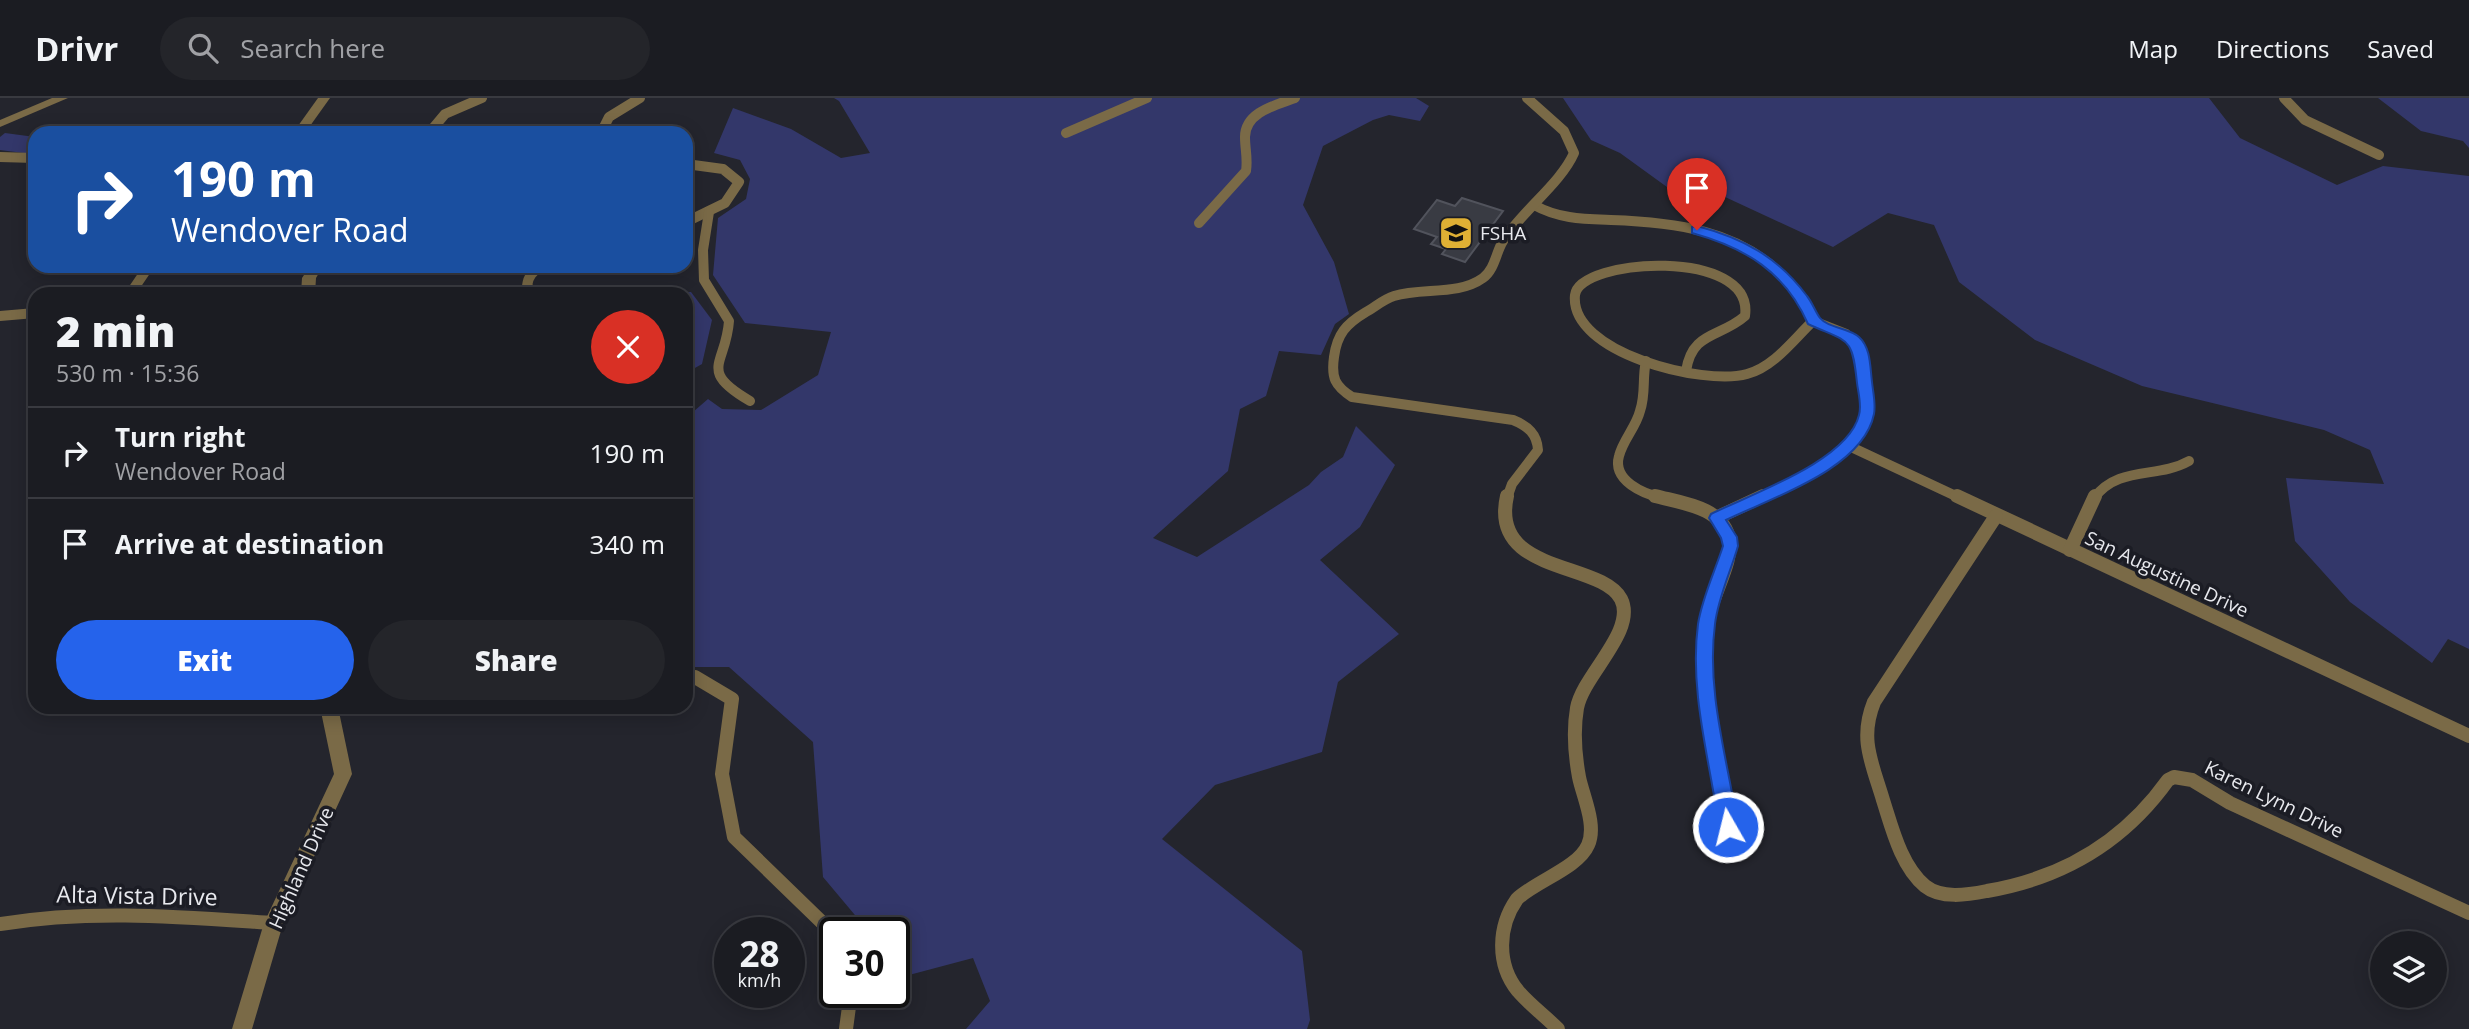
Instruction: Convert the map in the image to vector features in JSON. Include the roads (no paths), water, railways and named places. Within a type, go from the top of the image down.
[{"type":"street","points":[[0,124],[62,98]]},
{"type":"street","points":[[304,126],[324,98]]},
{"type":"street","points":[[432,126],[448,111],[482,98]]},
{"type":"street","points":[[604,126],[609,117],[640,98]]},
{"type":"street","points":[[1066,132],[1147,98]]},
{"type":"street","points":[[1199,223],[1247,171],[1245,130],[1248,124],[1258,113],[1295,98]]},
{"type":"street","points":[[1527,98],[1564,131],[1574,153],[1568,167],[1549,185],[1503,241],[1492,267],[1483,278],[1455,289],[1392,296],[1350,320],[1341,330],[1336,343],[1332,373],[1337,387],[1352,397],[1513,420],[1527,427],[1537,437],[1538,450],[1507,492],[1505,517],[1513,537],[1546,563],[1608,585],[1617,592],[1626,606],[1625,620],[1614,642],[1587,678],[1577,711],[1578,763],[1591,840],[1582,856],[1525,891],[1515,901],[1503,927],[1503,961],[1508,975],[1516,988],[1558,1029]]},
{"type":"street","points":[[2284,98],[2305,120],[2379,155]]},
{"type":"street","points":[[0,157],[28,158]]},
{"type":"street","points":[[693,165],[724,169],[735,174],[739,182],[737,190],[730,198],[693,219]]},
{"type":"street","points":[[1534,205],[1560,217],[1667,225],[1717,234],[1732,240],[1763,258],[1781,273],[1804,301],[1813,321]]},
{"type":"street","points":[[709,212],[704,250],[705,284],[729,316],[730,325],[716,366],[718,377],[726,388],[750,401]]},
{"type":"street","points":[[1686,371],[1686,359],[1696,343],[1741,320],[1746,310],[1743,298],[1732,285],[1718,275],[1701,269],[1678,266],[1609,272],[1592,276],[1578,287],[1575,298],[1581,321],[1610,346],[1646,361],[1686,371],[1721,377],[1754,372],[1813,321]]},
{"type":"street","points":[[0,316],[28,314]]},
{"type":"street","points":[[1716,518],[1816,472],[1849,446],[1867,414],[1861,352],[1854,340],[1846,334],[1813,321]]},
{"type":"street","points":[[1646,361],[1639,419],[1618,457],[1621,474],[1642,494],[1655,499],[1695,505],[1716,518],[1729,537],[1730,546],[1707,623],[1706,669],[1714,755],[1723,786],[1731,848]]},
{"type":"street","name":"San Augustine Drive","points":[[1849,446],[2469,736]]},
{"type":"street","points":[[2070,550],[2097,493],[2107,481],[2131,472],[2180,467],[2189,461]]},
{"type":"street","name":"Karen Lynn Drive","points":[[1996,516],[1874,702],[1868,717],[1865,735],[1897,839],[1913,875],[1925,887],[1956,895],[2003,889],[2061,873],[2104,847],[2152,802],[2168,780],[2182,777],[2231,803],[2469,913]]},
{"type":"street","points":[[693,677],[732,699],[722,774],[734,837],[819,919]]},
{"type":"street","name":"Highland Drive","points":[[242,1029],[274,923],[343,774],[330,714]]},
{"type":"street","name":"Alta Vista Drive","points":[[0,925],[36,917],[82,914],[274,923]]},
{"type":"street","points":[[846,1029],[849,1008]]},
{"type":"place","name":"FSHA","points":[[1456,233]]}]
